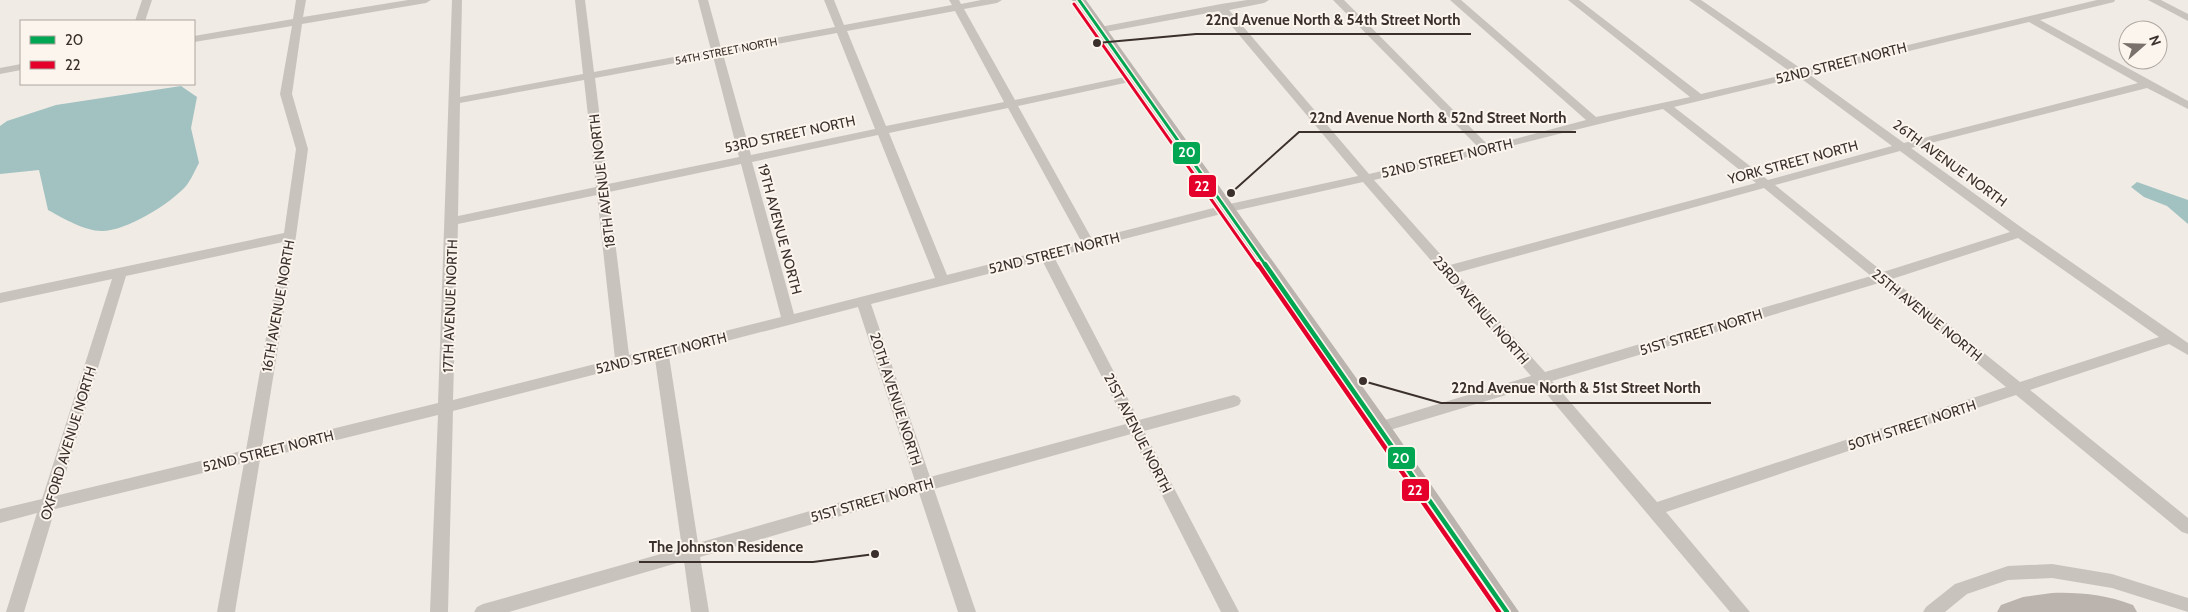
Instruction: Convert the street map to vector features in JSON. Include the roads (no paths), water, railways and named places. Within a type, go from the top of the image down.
[{"type":"main road","points":[[1079,0],[1380,427],[1502,611]]},
{"type":"main road","points":[[2008,612],[2039,604],[2068,604],[2126,612]]},
{"type":"street","points":[[140,20],[148,0]]},
{"type":"street","name":"16TH AVENUE NORTH","points":[[226,612],[290,236],[302,149],[286,94],[302,0]]},
{"type":"street","points":[[195,39],[426,0]]},
{"type":"street","name":"17TH AVENUE NORTH","points":[[439,612],[447,407],[457,0]]},
{"type":"street","name":"18TH AVENUE NORTH","points":[[580,0],[623,362]]},
{"type":"street","name":"19TH AVENUE NORTH","points":[[703,0],[788,320]]},
{"type":"street","points":[[829,0],[943,280]]},
{"type":"street","name":"54TH STREET NORTH","points":[[455,101],[840,29],[956,4],[997,0]]},
{"type":"street","points":[[1100,30],[1264,0]]},
{"type":"street","points":[[1338,0],[1487,150]]},
{"type":"street","points":[[1455,0],[1594,121]]},
{"type":"street","points":[[1573,0],[1699,98]]},
{"type":"street","name":"26TH AVENUE NORTH","points":[[1694,0],[1800,73],[2020,233],[2188,350]]},
{"type":"street","name":"52ND STREET NORTH","points":[[0,516],[447,407],[1046,254],[1089,245],[1225,208],[1253,204],[1487,150],[1594,121],[1699,98],[2110,0]]},
{"type":"street","points":[[2153,0],[2188,18]]},
{"type":"street","points":[[956,4],[1089,245]]},
{"type":"street","name":"23RD AVENUE NORTH","points":[[1220,7],[1741,612]]},
{"type":"street","points":[[2031,19],[2188,106]]},
{"type":"street","points":[[0,71],[20,67]]},
{"type":"street","name":"53RD STREET NORTH","points":[[452,221],[1134,78]]},
{"type":"street","name":"YORK STREET NORTH","points":[[1446,271],[1902,147],[2148,84]]},
{"type":"street","name":"25TH AVENUE NORTH","points":[[1665,105],[1766,184],[2188,527]]},
{"type":"street","name":"51ST STREET NORTH","points":[[1380,427],[1543,380],[1880,278],[2020,233]]},
{"type":"street","points":[[0,298],[290,236]]},
{"type":"street","name":"21ST AVENUE NORTH","points":[[1046,254],[1230,612]]},
{"type":"street","name":"OXFORD AVENUE NORTH","points":[[15,612],[120,273]]},
{"type":"street","name":"20TH AVENUE NORTH","points":[[863,301],[966,612]]},
{"type":"street","name":"50TH STREET NORTH","points":[[1653,510],[2171,338]]},
{"type":"street","points":[[660,353],[700,612]]},
{"type":"street","name":"51ST STREET NORTH","points":[[483,612],[924,485],[1234,401]]},
{"type":"street","points":[[1932,612],[1961,589],[2008,573],[2052,571],[2112,581],[2188,606]]},
{"type":"water","points":[[181,86],[197,97],[191,128],[199,163],[188,184],[179,193],[170,201],[135,222],[112,230],[102,231],[81,226],[48,210],[39,170],[0,174],[0,126],[7,121],[56,105]]},
{"type":"water","points":[[2137,182],[2188,200],[2188,224],[2167,206],[2144,197],[2131,187]]},
{"type":"place","name":"22nd Avenue North & 54th Street North","points":[[1097,43]]},
{"type":"place","name":"22nd Avenue North & 52nd Street North","points":[[1231,193]]},
{"type":"place","name":"22nd Avenue North & 51st Street North","points":[[1363,381]]},
{"type":"place","name":"The Johnston Residence","points":[[875,554]]}]
